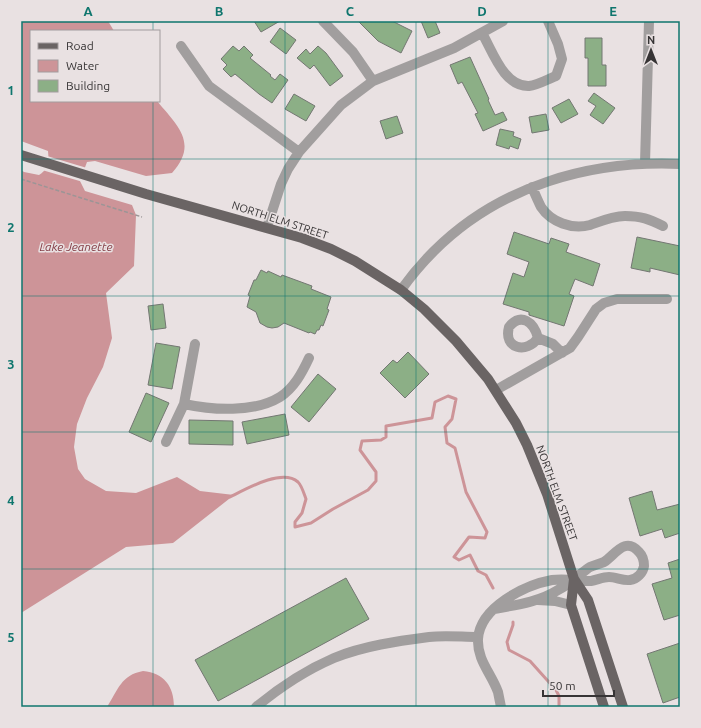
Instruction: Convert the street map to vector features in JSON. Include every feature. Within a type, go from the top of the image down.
[{"type":"main road","name":"NORTH ELM STREET","points":[[21,155],[268,227],[331,249],[372,271],[424,309],[472,358],[496,390],[516,423],[538,469],[574,579],[588,600],[623,707]]},
{"type":"main road","name":"NORTH ELM STREET","points":[[574,579],[571,605],[604,707]]},
{"type":"street","points":[[324,21],[353,52],[373,81]]},
{"type":"street","points":[[268,227],[281,184],[288,169],[299,152],[341,105],[373,81],[454,48],[503,21]]},
{"type":"street","points":[[482,33],[506,76],[517,84],[530,86],[556,76],[562,59],[558,44],[548,21]]},
{"type":"street","points":[[646,163],[649,21]]},
{"type":"street","points":[[181,46],[209,86],[299,152]]},
{"type":"street","points":[[400,290],[419,266],[451,236],[470,221],[497,204],[532,187],[575,173],[600,168],[646,163],[680,164]]},
{"type":"street","points":[[532,187],[542,208],[552,218],[568,226],[587,225],[624,215],[644,217],[663,226]]},
{"type":"street","points":[[496,390],[570,348],[596,309],[604,303],[617,299],[667,299]]},
{"type":"street","points":[[538,338],[553,344],[562,353]]},
{"type":"street","points":[[166,442],[184,404],[195,344]]},
{"type":"street","points":[[184,404],[208,408],[258,406],[281,397],[299,379],[309,358]]},
{"type":"street","points":[[494,609],[536,600],[556,592],[574,579],[589,567],[603,562],[616,550],[624,547],[628,546],[637,549],[644,560],[641,573],[630,580],[611,577],[593,581],[574,579],[552,580],[508,596],[494,609],[487,616],[481,626],[478,637],[478,647],[480,658],[498,692],[501,707]]},
{"type":"street","points":[[536,600],[555,601],[571,605]]},
{"type":"street","points":[[256,707],[278,690],[334,658],[368,647],[430,637],[478,637]]},
{"type":"path","points":[[21,179],[142,217]]},
{"type":"water","name":"Lake Jeanette","points":[[21,21],[108,21],[113,30],[30,30],[30,102],[158,102],[178,126],[184,143],[184,152],[180,162],[172,173],[146,176],[95,161],[87,162],[80,181],[85,191],[132,205],[136,215],[134,266],[106,293],[112,338],[103,367],[87,398],[77,424],[74,447],[78,469],[85,479],[106,491],[136,493],[177,477],[200,491],[234,495],[173,543],[126,547],[21,613],[21,170],[39,175],[47,167],[48,151],[21,141]]},
{"type":"water","points":[[143,671],[157,675],[166,682],[172,693],[174,707],[107,707],[117,689],[125,680],[136,673]]},
{"type":"pier","points":[[47,156],[87,168],[83,182],[42,170],[47,161]]},
{"type":"building","points":[[254,21],[280,21],[261,32]]},
{"type":"building","points":[[358,21],[392,21],[412,31],[401,53],[378,41]]},
{"type":"building","points":[[421,21],[435,21],[440,33],[428,38]]},
{"type":"building","points":[[280,28],[296,40],[286,54],[270,42]]},
{"type":"building","points":[[585,38],[602,38],[602,65],[606,65],[606,86],[588,86],[588,58],[585,58]]},
{"type":"building","points":[[233,46],[239,51],[244,46],[253,55],[250,58],[275,80],[280,74],[288,80],[272,103],[235,74],[231,77],[223,69],[227,65],[221,59]]},
{"type":"building","points":[[318,46],[326,53],[343,76],[330,86],[314,65],[310,69],[297,58],[306,49],[310,54]]},
{"type":"building","points":[[470,57],[495,115],[503,112],[507,120],[483,131],[475,114],[478,113],[462,82],[458,84],[450,65]]},
{"type":"building","points":[[594,93],[615,108],[603,124],[590,115],[596,106],[588,101]]},
{"type":"building","points":[[294,94],[315,106],[306,121],[285,109]]},
{"type":"building","points":[[569,99],[578,114],[561,123],[552,108]]},
{"type":"building","points":[[546,114],[549,130],[532,133],[529,117]]},
{"type":"building","points":[[397,116],[403,133],[386,139],[380,121]]},
{"type":"building","points":[[500,129],[514,132],[513,136],[521,139],[518,149],[510,146],[509,149],[496,145]]},
{"type":"building","points":[[514,232],[549,244],[551,238],[569,244],[566,252],[600,264],[593,286],[575,279],[569,294],[574,296],[564,326],[529,315],[529,312],[503,304],[513,273],[524,277],[529,262],[507,254]]},
{"type":"building","points":[[637,237],[680,246],[680,275],[650,268],[650,272],[631,268]]},
{"type":"building","points":[[261,270],[267,273],[268,271],[281,277],[282,275],[312,286],[311,289],[331,297],[327,309],[329,310],[323,326],[321,325],[315,334],[284,323],[278,327],[272,328],[260,323],[256,312],[247,307],[250,296],[248,295],[254,280],[256,280]]},
{"type":"building","points":[[163,304],[166,328],[151,330],[148,306]]},
{"type":"building","points":[[156,343],[180,347],[172,389],[148,385]]},
{"type":"building","points":[[408,352],[429,374],[405,398],[380,373],[393,360],[397,363]]},
{"type":"building","points":[[318,374],[336,389],[309,422],[291,407]]},
{"type":"building","points":[[146,393],[169,403],[151,442],[129,432]]},
{"type":"building","points":[[285,414],[289,435],[247,444],[242,422]]},
{"type":"building","points":[[189,420],[233,421],[233,445],[189,444]]},
{"type":"building","points":[[652,491],[657,510],[680,504],[680,533],[665,538],[662,529],[640,536],[629,498]]},
{"type":"building","points":[[680,559],[680,615],[664,620],[652,584],[672,578],[668,563]]},
{"type":"building","points":[[346,578],[369,619],[218,701],[195,660]]},
{"type":"building","points":[[680,643],[680,697],[663,703],[647,654]]},
{"type":"waterway","points":[[230,497],[264,481],[274,478],[291,478],[298,482],[306,499],[302,513],[295,522],[295,527],[311,523],[368,490],[376,481],[376,472],[360,450],[362,441],[381,440],[386,437],[386,426],[432,418],[435,402],[448,396],[456,399],[452,419],[445,427],[447,443],[455,448],[466,492],[487,532],[485,538],[469,537],[454,557],[459,560],[470,555],[478,571],[486,575],[493,588]]},
{"type":"waterway","points":[[513,622],[507,642],[509,650],[530,661],[556,690],[559,696],[559,707]]}]
